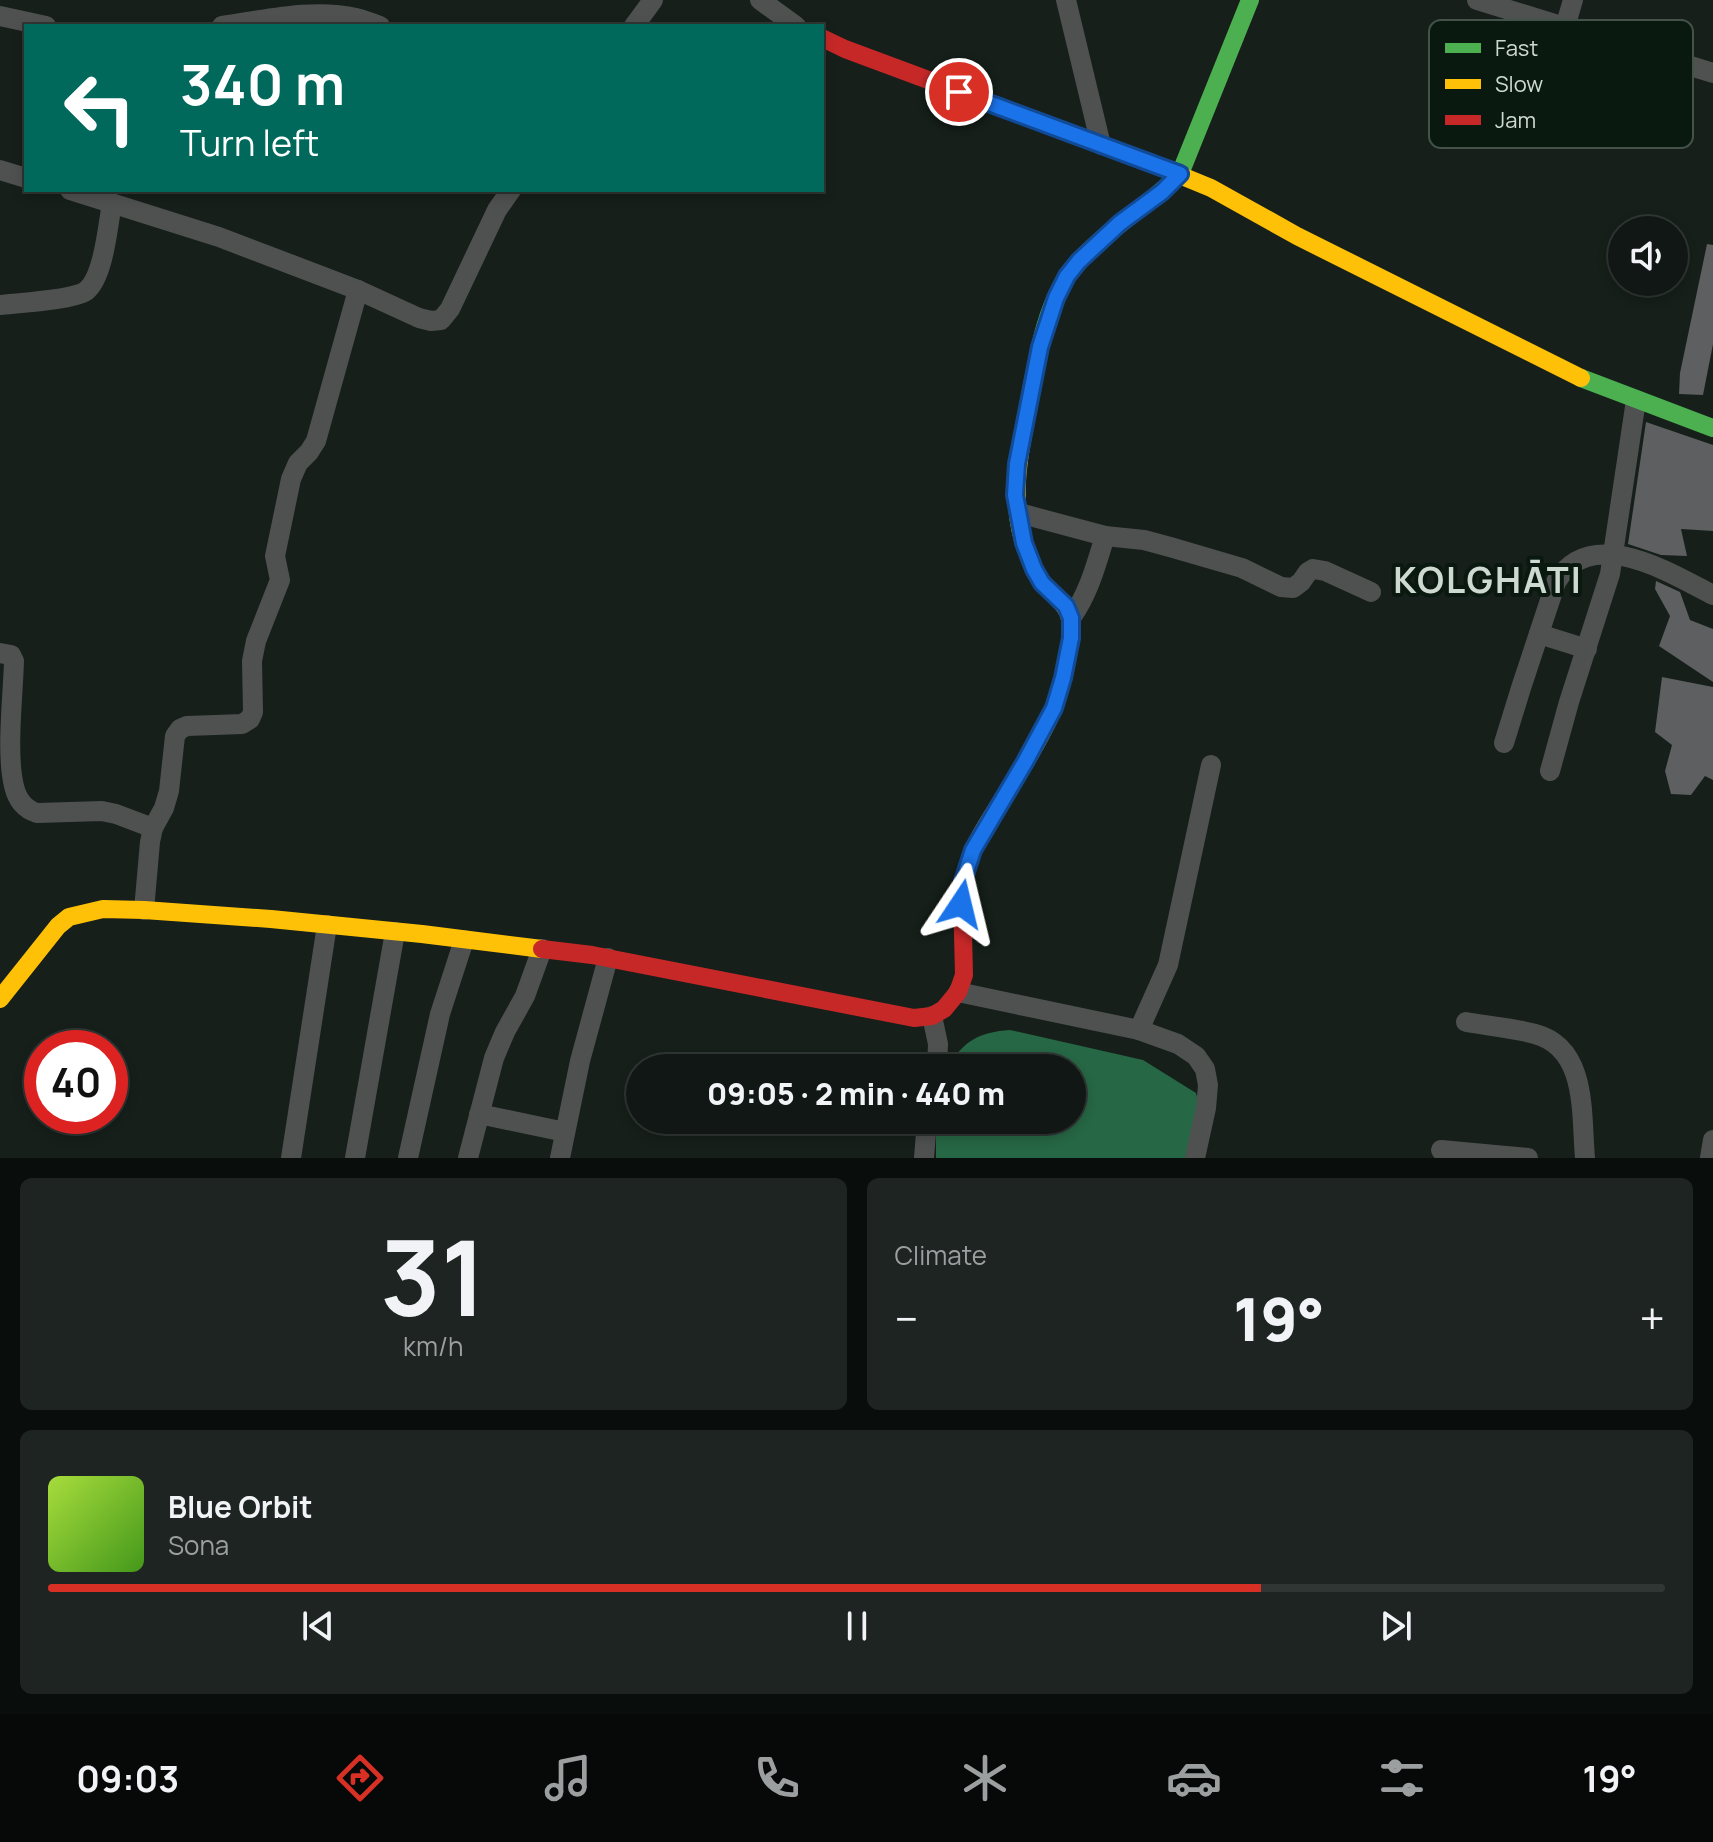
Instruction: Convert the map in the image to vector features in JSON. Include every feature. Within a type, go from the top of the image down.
[{"type":"street","points":[[635,24],[653,0]]},
{"type":"street","points":[[760,0],[793,24]]},
{"type":"street","points":[[1066,0],[1101,145]]},
{"type":"street","points":[[0,999],[58,926],[69,917],[103,909],[327,925],[542,949],[608,958],[914,1018],[932,1016],[944,1009],[958,992],[964,975],[961,904],[963,881],[973,850],[1054,708],[1071,638],[1071,618],[1066,606],[1042,583],[1034,569],[1024,543],[1015,495],[1017,464],[1040,347],[1056,298],[1079,261],[1180,174],[1250,0]]},
{"type":"street","points":[[1477,0],[1542,20]]},
{"type":"street","points":[[1567,20],[1573,0]]},
{"type":"street","points":[[237,24],[307,15],[335,15],[374,24]]},
{"type":"street","points":[[0,16],[37,24]]},
{"type":"street","points":[[824,39],[1180,174],[1581,378],[1713,428]]},
{"type":"street","points":[[1693,67],[1713,73]]},
{"type":"street","points":[[0,170],[24,177]]},
{"type":"street","points":[[76,192],[219,237],[431,321],[441,320],[450,309],[497,210],[510,192]]},
{"type":"street","points":[[0,305],[85,292],[100,268],[112,203]]},
{"type":"street","points":[[144,910],[150,842],[169,791],[175,736],[187,726],[242,724],[250,719],[253,712],[252,661],[256,641],[280,580],[275,556],[291,479],[298,463],[316,441],[358,290]]},
{"type":"street","points":[[1550,771],[1603,601],[1614,554],[1636,400]]},
{"type":"street","points":[[1019,513],[1105,536],[1144,540],[1170,547],[1242,568],[1281,587],[1293,588],[1313,569],[1325,571],[1371,592]]},
{"type":"street","points":[[1071,618],[1089,589],[1105,536]]},
{"type":"street","points":[[1504,743],[1556,582],[1564,569],[1583,557],[1614,554],[1653,566],[1713,595]]},
{"type":"street","points":[[1539,634],[1587,649]]},
{"type":"street","points":[[0,653],[11,655],[14,661],[12,768],[14,788],[20,801],[28,810],[37,813],[102,811],[153,828]]},
{"type":"street","points":[[1139,1030],[1168,965],[1211,765]]},
{"type":"street","points":[[291,1158],[327,925]]},
{"type":"street","points":[[355,1158],[395,932]]},
{"type":"street","points":[[408,1158],[440,1014],[464,940]]},
{"type":"street","points":[[468,1158],[494,1058],[525,996],[542,949]]},
{"type":"street","points":[[560,1158],[580,1061],[608,958]]},
{"type":"street","points":[[958,992],[1139,1030],[1178,1044],[1196,1056],[1205,1069],[1208,1085],[1195,1158]]},
{"type":"street","points":[[932,1016],[938,1054]]},
{"type":"street","points":[[1466,1022],[1537,1034],[1564,1051],[1575,1071],[1581,1098],[1585,1158]]},
{"type":"street","points":[[479,1114],[565,1132]]},
{"type":"street","points":[[924,1158],[926,1134]]},
{"type":"street","points":[[1710,1158],[1713,1140]]},
{"type":"street","points":[[1441,1150],[1528,1158]]},
{"type":"shaded area","points":[[1010,1030],[1143,1060],[1196,1093],[1199,1106],[1185,1158],[936,1158],[936,1134],[1086,1134],[1086,1054],[957,1054],[973,1040]]},
{"type":"building","points":[[1707,244],[1713,245],[1713,344],[1703,395],[1679,394],[1680,373]]},
{"type":"building","points":[[1646,422],[1713,445],[1713,531],[1681,529],[1687,556],[1661,555],[1628,544]]},
{"type":"building","points":[[1656,581],[1680,592],[1690,620],[1713,629],[1713,682],[1659,646],[1670,616],[1655,589]]},
{"type":"building","points":[[1662,677],[1713,687],[1713,780],[1705,776],[1691,795],[1671,794],[1665,771],[1672,745],[1655,732]]},
{"type":"traffic: fast","points":[[1027,414],[1043,334],[1066,278],[1089,251],[1180,174],[1250,0]]},
{"type":"traffic: fast","points":[[1581,378],[1713,428]]},
{"type":"traffic: slow","points":[[1138,158],[1211,188],[1297,236],[1581,378]]},
{"type":"traffic: slow","points":[[962,892],[968,864],[980,837],[1050,717],[1062,683],[1070,642],[1071,628],[1066,608],[1040,580],[1020,530],[1018,473],[1027,414]]},
{"type":"traffic: slow","points":[[0,999],[58,926],[69,917],[103,909],[271,919],[542,949]]},
{"type":"traffic: jam","points":[[824,39],[1138,158]]},
{"type":"traffic: jam","points":[[542,949],[592,955],[914,1018],[932,1016],[944,1009],[958,992],[964,975],[962,892]]},
{"type":"district","name":"KOLGHĀTI","points":[[1488,579]]},
{"type":"route","points":[[959,92],[1180,174],[1079,261],[1056,298],[1040,347],[1017,464],[1015,495],[1024,543],[1034,569],[1042,583],[1066,606],[1071,618],[1071,638],[1054,708],[973,850],[963,881],[961,904]]}]
